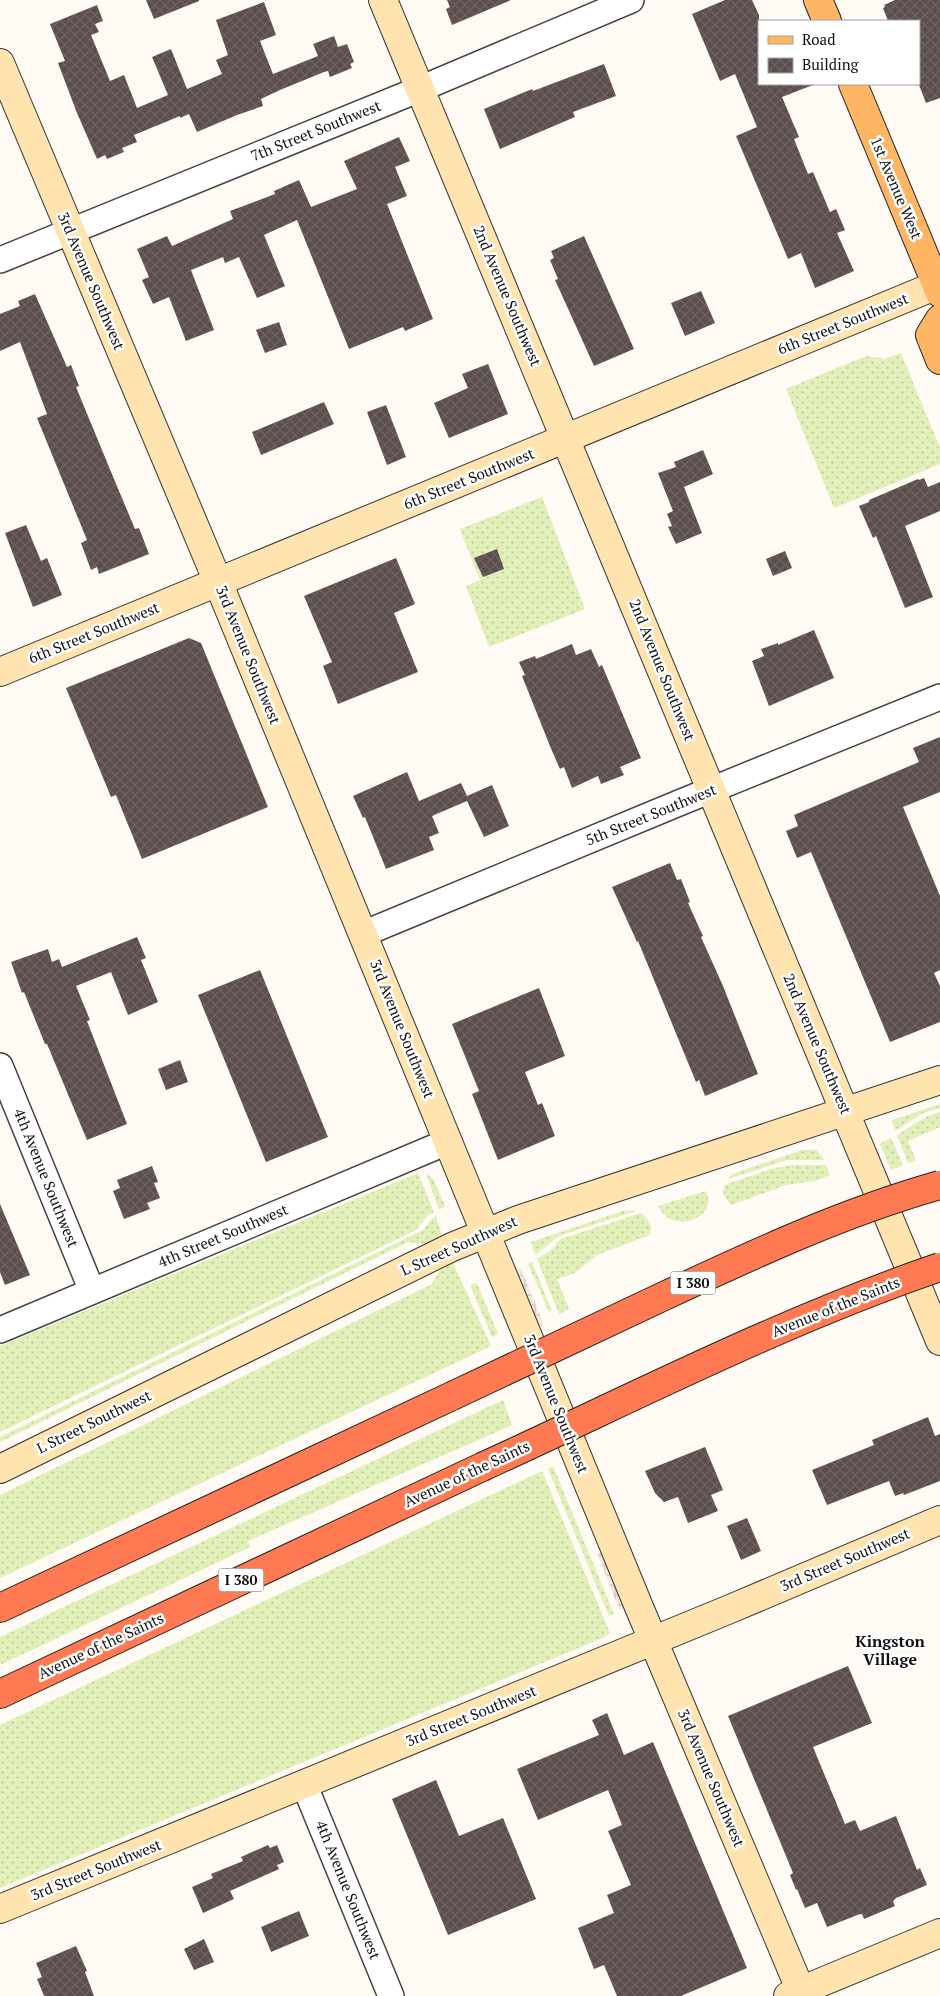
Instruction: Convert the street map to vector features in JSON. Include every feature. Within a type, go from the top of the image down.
[{"type":"highway","name":"I 380","points":[[0,1608],[719,1270],[870,1207],[940,1185]]},
{"type":"highway","name":"Avenue of the Saints","points":[[0,1694],[788,1325],[940,1267]]},
{"type":"main road","name":"2nd Avenue Southwest","points":[[383,0],[940,1341]]},
{"type":"main road","points":[[818,0],[827,20]]},
{"type":"main road","name":"3rd Avenue Southwest","points":[[0,63],[218,582],[363,934],[446,1142],[485,1232],[797,1994]]},
{"type":"main road","name":"1st Avenue West","points":[[853,85],[939,287]]},
{"type":"main road","name":"6th Street Southwest","points":[[0,672],[939,287]]},
{"type":"main road","points":[[940,319],[930,336],[940,360]]},
{"type":"main road","name":"L Street Southwest","points":[[0,1469],[485,1232],[660,1171],[940,1080]]},
{"type":"main road","name":"3rd Street Southwest","points":[[0,1909],[940,1520]]},
{"type":"main road","points":[[797,1994],[940,1933]]},
{"type":"street","name":"7th Street Southwest","points":[[0,260],[420,89],[631,0]]},
{"type":"street","name":"5th Street Southwest","points":[[363,934],[940,697]]},
{"type":"street","name":"4th Avenue Southwest","points":[[0,1066],[92,1291]]},
{"type":"street","name":"4th Street Southwest","points":[[0,1330],[446,1142]]},
{"type":"street","name":"4th Avenue Southwest","points":[[304,1784],[391,1996]]},
{"type":"green space","points":[[901,353],[940,448],[940,464],[834,508],[786,389],[866,356],[885,359]]},
{"type":"green space","points":[[542,497],[585,609],[489,647],[466,586],[480,580],[460,529]]},
{"type":"green space","points":[[940,1104],[940,1108],[923,1113],[895,1131],[892,1120]]},
{"type":"green space","points":[[940,1112],[940,1127],[908,1141],[916,1160],[908,1163],[897,1135],[928,1116]]},
{"type":"green space","points":[[891,1138],[903,1165],[891,1170],[880,1144]]},
{"type":"green space","points":[[802,1150],[817,1150],[824,1160],[787,1160],[728,1179],[732,1174]]},
{"type":"green space","points":[[790,1165],[826,1165],[830,1175],[815,1181],[786,1185],[731,1205],[723,1194],[724,1185],[771,1169]]},
{"type":"green space","points":[[418,1173],[434,1212],[428,1215],[416,1230],[0,1432],[0,1346]]},
{"type":"green space","points":[[426,1173],[433,1179],[445,1206],[439,1210]]},
{"type":"green space","points":[[706,1191],[708,1201],[706,1209],[700,1216],[692,1220],[683,1222],[673,1220],[665,1215],[658,1206]]},
{"type":"green space","points":[[625,1210],[636,1211],[559,1236],[535,1255],[531,1242]]},
{"type":"green space","points":[[641,1213],[649,1222],[651,1228],[650,1235],[597,1255],[575,1273],[557,1279],[569,1309],[559,1314],[537,1259],[550,1251],[561,1239]]},
{"type":"green space","points":[[436,1216],[442,1235],[426,1244],[408,1242],[0,1442],[0,1437],[423,1230]]},
{"type":"green space","points":[[532,1262],[552,1311],[549,1312],[528,1264]]},
{"type":"green space","points":[[453,1263],[491,1346],[0,1578],[0,1495],[432,1284],[439,1271]]},
{"type":"green space","points":[[477,1283],[498,1334],[492,1337],[470,1285]]},
{"type":"green space","points":[[503,1400],[512,1425],[248,1541],[250,1547],[0,1665],[0,1637]]},
{"type":"green space","points":[[553,1466],[614,1614],[609,1616],[548,1469]]},
{"type":"green space","points":[[542,1471],[610,1633],[605,1637],[0,1888],[0,1725]]},
{"type":"shaded area","points":[[521,1269],[543,1322],[542,1326],[534,1319],[515,1270]]},
{"type":"shaded area","points":[[601,1552],[604,1554],[626,1608],[622,1610],[619,1609],[597,1553]]},
{"type":"building","points":[[146,0],[199,0],[199,1],[154,19]]},
{"type":"building","points":[[447,0],[511,0],[452,25],[446,9],[450,7]]},
{"type":"building","points":[[725,0],[752,0],[759,15],[758,85],[813,85],[782,97],[799,137],[794,139],[808,174],[813,172],[830,212],[836,209],[845,230],[837,233],[854,271],[815,288],[801,253],[788,259],[736,136],[757,127],[735,74],[720,81],[692,14]]},
{"type":"building","points":[[895,0],[940,0],[940,98],[926,103],[919,85],[920,20],[888,20],[883,8],[885,7],[884,5]]},
{"type":"building","points":[[264,2],[276,35],[260,41],[273,74],[318,56],[313,44],[334,36],[338,47],[347,44],[354,62],[350,64],[352,68],[330,77],[328,71],[324,72],[280,90],[261,99],[263,106],[197,132],[189,114],[180,118],[180,116],[134,135],[137,142],[122,148],[124,152],[107,159],[105,155],[97,159],[58,63],[65,61],[50,24],[97,5],[103,21],[95,24],[99,32],[91,35],[110,81],[124,75],[137,108],[168,95],[152,57],[171,49],[187,89],[222,74],[216,60],[228,55],[216,20]]},
{"type":"building","points":[[604,64],[616,96],[573,112],[575,117],[500,149],[484,109],[532,89],[533,91]]},
{"type":"building","points":[[399,137],[410,161],[395,167],[407,196],[387,204],[433,319],[405,331],[403,327],[349,349],[297,220],[264,235],[285,286],[257,298],[239,257],[225,263],[223,257],[191,270],[214,330],[186,341],[169,297],[153,304],[142,280],[149,277],[137,249],[167,236],[172,246],[233,219],[230,211],[275,194],[274,191],[299,180],[311,207],[357,189],[344,161]]},
{"type":"building","points":[[584,236],[634,349],[594,366],[555,280],[558,279],[550,260],[554,258],[551,251]]},
{"type":"building","points":[[701,291],[715,323],[685,336],[671,303]]},
{"type":"building","points":[[35,294],[67,367],[71,365],[79,386],[76,387],[135,529],[139,528],[149,554],[99,574],[97,567],[91,570],[81,543],[87,540],[37,418],[47,414],[20,342],[0,351],[0,314],[20,306],[18,301]]},
{"type":"building","points":[[279,322],[287,345],[265,353],[256,330]]},
{"type":"building","points":[[488,364],[508,414],[449,438],[434,403],[468,388],[462,374]]},
{"type":"building","points":[[324,402],[334,424],[261,455],[252,432]]},
{"type":"building","points":[[386,405],[406,457],[387,465],[367,412]]},
{"type":"building","points":[[703,450],[713,474],[684,487],[702,533],[676,544],[668,527],[672,526],[667,514],[673,511],[658,473],[676,467],[674,462]]},
{"type":"building","points":[[924,478],[928,487],[940,482],[940,511],[905,526],[933,597],[905,608],[876,536],[873,538],[859,506],[869,502],[869,500]]},
{"type":"building","points":[[26,525],[41,561],[47,558],[62,595],[33,607],[5,533]]},
{"type":"building","points":[[497,549],[504,569],[483,577],[474,558]]},
{"type":"building","points":[[785,551],[792,568],[773,576],[766,559]]},
{"type":"building","points":[[396,558],[415,604],[394,613],[418,672],[338,704],[323,666],[332,662],[304,596]]},
{"type":"building","points":[[814,630],[834,678],[769,706],[752,661],[764,656],[761,649],[778,643],[778,645]]},
{"type":"building","points":[[189,638],[201,643],[268,807],[142,859],[116,795],[111,797],[66,688]]},
{"type":"building","points":[[572,644],[576,655],[591,649],[599,667],[602,665],[641,758],[620,767],[624,775],[601,784],[598,776],[572,788],[564,767],[560,769],[552,751],[522,676],[525,675],[519,662],[535,656],[536,659]]},
{"type":"building","points":[[940,737],[940,792],[903,807],[940,896],[940,970],[934,973],[940,986],[940,1022],[890,1042],[811,852],[797,858],[786,831],[798,826],[794,815],[919,762],[913,748]]},
{"type":"building","points":[[407,772],[419,801],[461,783],[467,796],[492,785],[509,826],[484,837],[467,801],[432,816],[439,833],[429,837],[434,850],[386,869],[365,817],[363,818],[353,796]]},
{"type":"building","points":[[670,863],[677,880],[681,879],[690,902],[688,903],[703,936],[701,937],[758,1074],[705,1096],[699,1080],[696,1082],[638,941],[612,887]]},
{"type":"building","points":[[137,937],[146,958],[141,960],[158,1002],[128,1015],[111,972],[76,986],[90,1020],[87,1021],[127,1124],[87,1140],[47,1044],[45,1044],[24,992],[22,993],[11,962],[48,949],[52,962],[59,959],[62,967]]},
{"type":"building","points":[[260,970],[328,1137],[266,1162],[198,995]]},
{"type":"building","points":[[539,988],[565,1056],[525,1072],[538,1105],[542,1103],[555,1136],[498,1160],[472,1094],[479,1091],[452,1024]]},
{"type":"building","points":[[180,1060],[188,1082],[166,1090],[158,1069]]},
{"type":"building","points":[[152,1166],[158,1182],[154,1183],[160,1198],[147,1203],[150,1209],[124,1219],[113,1191],[120,1188],[117,1180]]},
{"type":"building","points":[[0,1204],[30,1275],[5,1285],[0,1272]]},
{"type":"building","points":[[928,1417],[935,1436],[940,1434],[940,1481],[904,1495],[903,1493],[895,1496],[889,1481],[827,1505],[812,1470],[874,1445],[872,1440]]},
{"type":"building","points":[[705,1447],[723,1490],[711,1495],[718,1511],[688,1523],[678,1497],[664,1502],[655,1493],[645,1471]]},
{"type":"building","points":[[747,1518],[761,1551],[741,1560],[727,1526]]},
{"type":"building","points":[[848,1666],[872,1723],[813,1747],[845,1824],[855,1820],[860,1831],[896,1816],[917,1870],[920,1868],[927,1885],[896,1898],[893,1901],[895,1906],[864,1919],[862,1914],[860,1914],[827,1927],[817,1903],[805,1908],[796,1890],[790,1875],[793,1873],[728,1716]]},
{"type":"building","points":[[607,1713],[624,1755],[653,1742],[747,1968],[681,1996],[617,1996],[604,1965],[594,1969],[578,1928],[614,1913],[607,1895],[631,1885],[608,1831],[622,1825],[608,1790],[538,1820],[517,1769],[599,1735],[592,1720]]},
{"type":"building","points":[[436,1780],[459,1836],[503,1818],[536,1899],[448,1935],[392,1799]]},
{"type":"building","points":[[268,1845],[270,1848],[277,1845],[284,1862],[277,1865],[279,1869],[230,1891],[234,1899],[203,1913],[192,1887],[213,1878],[211,1874],[243,1861],[241,1857]]},
{"type":"building","points":[[299,1911],[309,1936],[271,1952],[261,1927]]},
{"type":"building","points":[[204,1939],[214,1962],[194,1970],[184,1949]]},
{"type":"building","points":[[76,1946],[87,1971],[85,1972],[94,1996],[44,1996],[37,1979],[42,1977],[36,1963]]},
{"type":"district","name":"Kingston Village","points":[[890,1650]]}]
